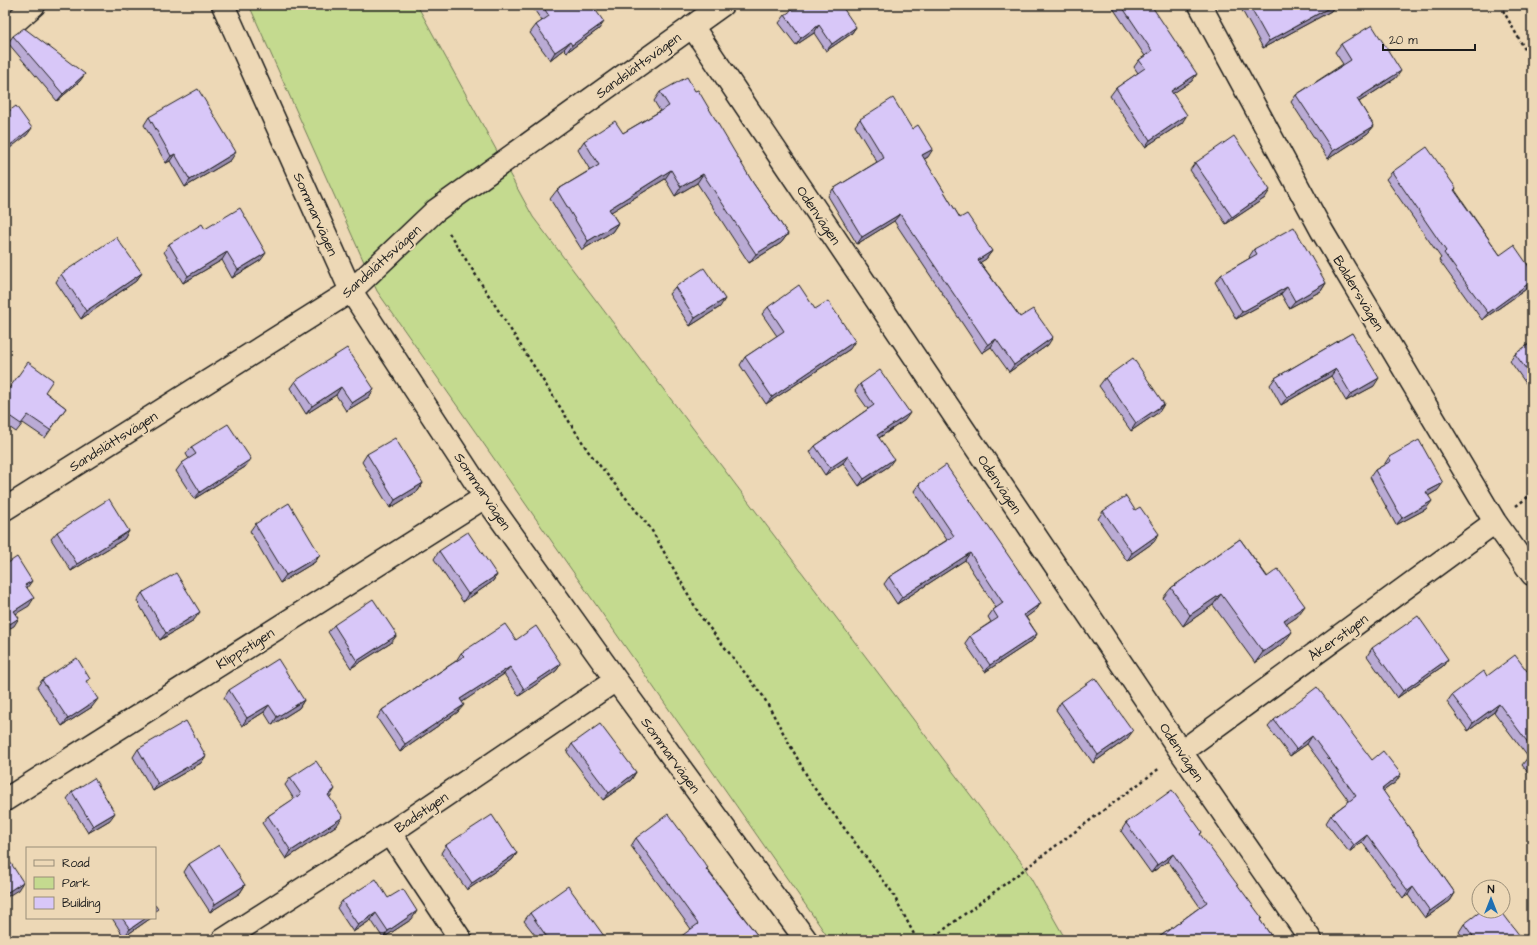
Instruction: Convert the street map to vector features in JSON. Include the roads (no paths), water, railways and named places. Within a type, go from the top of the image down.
[{"type":"street","points":[[5,31],[34,5]]},
{"type":"street","name":"Sommarvägen","points":[[223,5],[350,292],[485,497],[616,680],[806,940]]},
{"type":"street","name":"Sandslättsvägen","points":[[5,509],[350,292],[435,211],[722,5]]},
{"type":"street","name":"Baldersvägen","points":[[1200,5],[1322,231],[1495,522],[1532,574]]},
{"type":"street","name":"Odenvägen","points":[[692,26],[1181,752],[1311,940]]},
{"type":"street","name":"Klippstigen","points":[[5,800],[485,497]]},
{"type":"street","name":"Åkerstigen","points":[[1181,752],[1495,522]]},
{"type":"street","name":"Badstigen","points":[[223,940],[390,833],[616,680]]},
{"type":"street","points":[[390,833],[461,940]]}]
